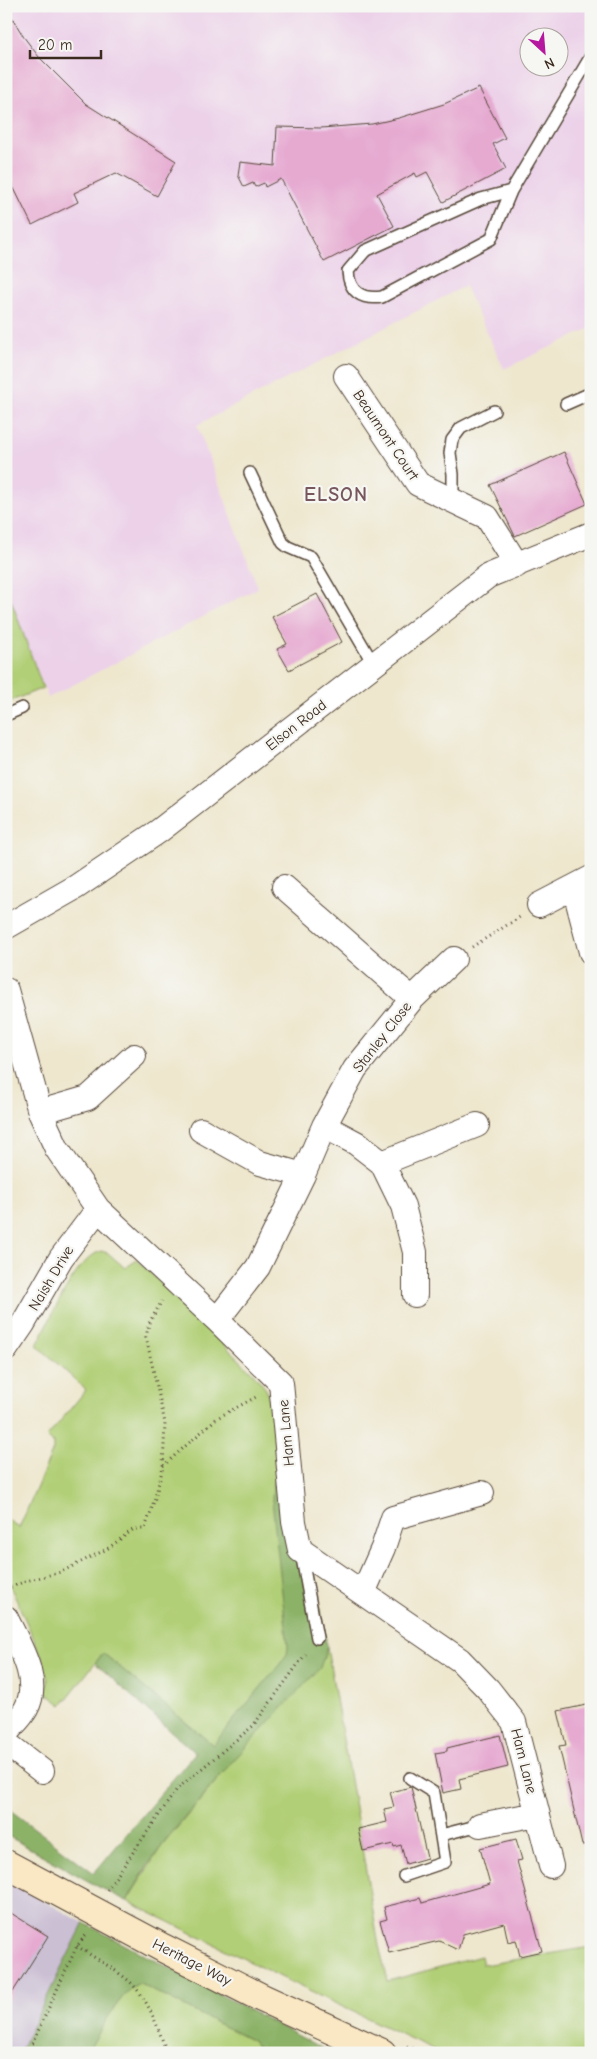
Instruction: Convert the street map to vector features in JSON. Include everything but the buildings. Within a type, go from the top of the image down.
[{"type":"street","name":"Beaumont Court","points":[[346,376],[418,484],[487,517],[517,565]]},
{"type":"street","name":"Elson Road","points":[[6,927],[76,886],[159,831],[488,576],[591,534]]},
{"type":"street","points":[[539,905],[583,882],[591,952]]},
{"type":"street","points":[[284,886],[412,999]]},
{"type":"street","name":"Stanley Close","points":[[217,1320],[258,1267],[303,1175],[324,1126],[355,1069],[412,999],[454,959]]},
{"type":"street","name":"Ham Lane","points":[[6,990],[40,1112],[57,1149],[98,1209],[217,1320],[282,1384],[294,1522],[300,1550],[460,1660],[499,1702],[514,1722],[551,1866]]},
{"type":"street","points":[[40,1112],[88,1098],[134,1056]]},
{"type":"street","points":[[382,1163],[476,1125]]},
{"type":"street","points":[[324,1126],[356,1142],[382,1163],[403,1206],[415,1252],[415,1295]]},
{"type":"street","points":[[201,1130],[260,1163],[303,1175]]},
{"type":"street","name":"Naish Drive","points":[[6,1349],[23,1324],[57,1264],[98,1209]]},
{"type":"street","points":[[363,1593],[383,1548],[392,1518],[482,1493]]},
{"type":"street","points":[[6,1618],[25,1660],[31,1681],[31,1693],[26,1709],[6,1733]]},
{"type":"street","points":[[6,1743],[42,1771]]},
{"type":"street","points":[[480,1825],[537,1814]]},
{"type":"street","name":"Heritage Way","points":[[6,1864],[254,1994],[382,2053]]},
{"type":"lane","points":[[511,191],[481,199],[365,251],[348,271],[348,281],[357,293],[370,299],[382,297],[491,239],[511,191],[591,56]]},
{"type":"lane","points":[[566,404],[591,392]]},
{"type":"lane","points":[[453,500],[450,453],[452,440],[461,428],[494,411]]},
{"type":"lane","points":[[250,473],[282,543],[288,548],[311,557],[374,665]]},
{"type":"lane","points":[[6,715],[22,708]]},
{"type":"lane","points":[[300,1550],[317,1638]]},
{"type":"lane","points":[[404,1876],[445,1862],[434,1793],[410,1778]]},
{"type":"lane","points":[[441,1835],[480,1825]]},
{"type":"path","points":[[454,959],[539,905]]},
{"type":"path","points":[[6,1589],[78,1565],[107,1549],[134,1529],[145,1529],[163,1467],[165,1423],[146,1337],[149,1323],[161,1302],[178,1284]]},
{"type":"path","points":[[163,1467],[217,1418],[282,1384]]},
{"type":"path","points":[[113,1897],[107,1891],[177,1789],[253,1726],[317,1638]]},
{"type":"path","points":[[28,2053],[77,1946],[91,1928]]},
{"type":"path","points":[[77,1946],[129,1981],[141,1994],[155,2020],[168,2053]]},
{"type":"shaded area","points":[[6,6],[591,6],[591,328],[504,369],[465,286],[197,425],[258,588],[48,698],[6,586]]},
{"type":"shaded area","points":[[6,1880],[84,1923],[19,2053],[6,2053]]},
{"type":"green space","points":[[6,586],[43,688],[6,703]]},
{"type":"green space","points":[[101,1251],[108,1253],[125,1268],[137,1260],[252,1372],[266,1389],[304,1635],[327,1647],[379,1946],[388,1981],[481,1956],[483,1965],[591,1947],[591,2053],[441,2053],[311,1992],[127,1901],[161,1847],[232,1762],[103,1653],[62,1705],[46,1693],[48,1681],[43,1659],[6,1577],[6,1518],[19,1528],[53,1450],[53,1443],[47,1437],[86,1390],[37,1345],[73,1278],[91,1256]]},
{"type":"green space","points":[[279,1466],[304,1570],[314,1579],[327,1647],[320,1668],[232,1762],[170,1835],[148,1865],[127,1901],[6,1835],[6,1807],[94,1873],[195,1753],[95,1663],[103,1653],[213,1745],[279,1665],[287,1654],[288,1647],[272,1500],[273,1483]]},
{"type":"green space","points":[[84,1923],[331,2053],[261,2053],[253,2041],[140,1984],[132,1988],[117,2004],[87,2053],[19,2053]]},
{"type":"green space","points":[[140,1984],[253,2041],[261,2053],[87,2053],[117,2004],[132,1988]]},
{"type":"district","name":"ELSON","points":[[336,494]]}]
